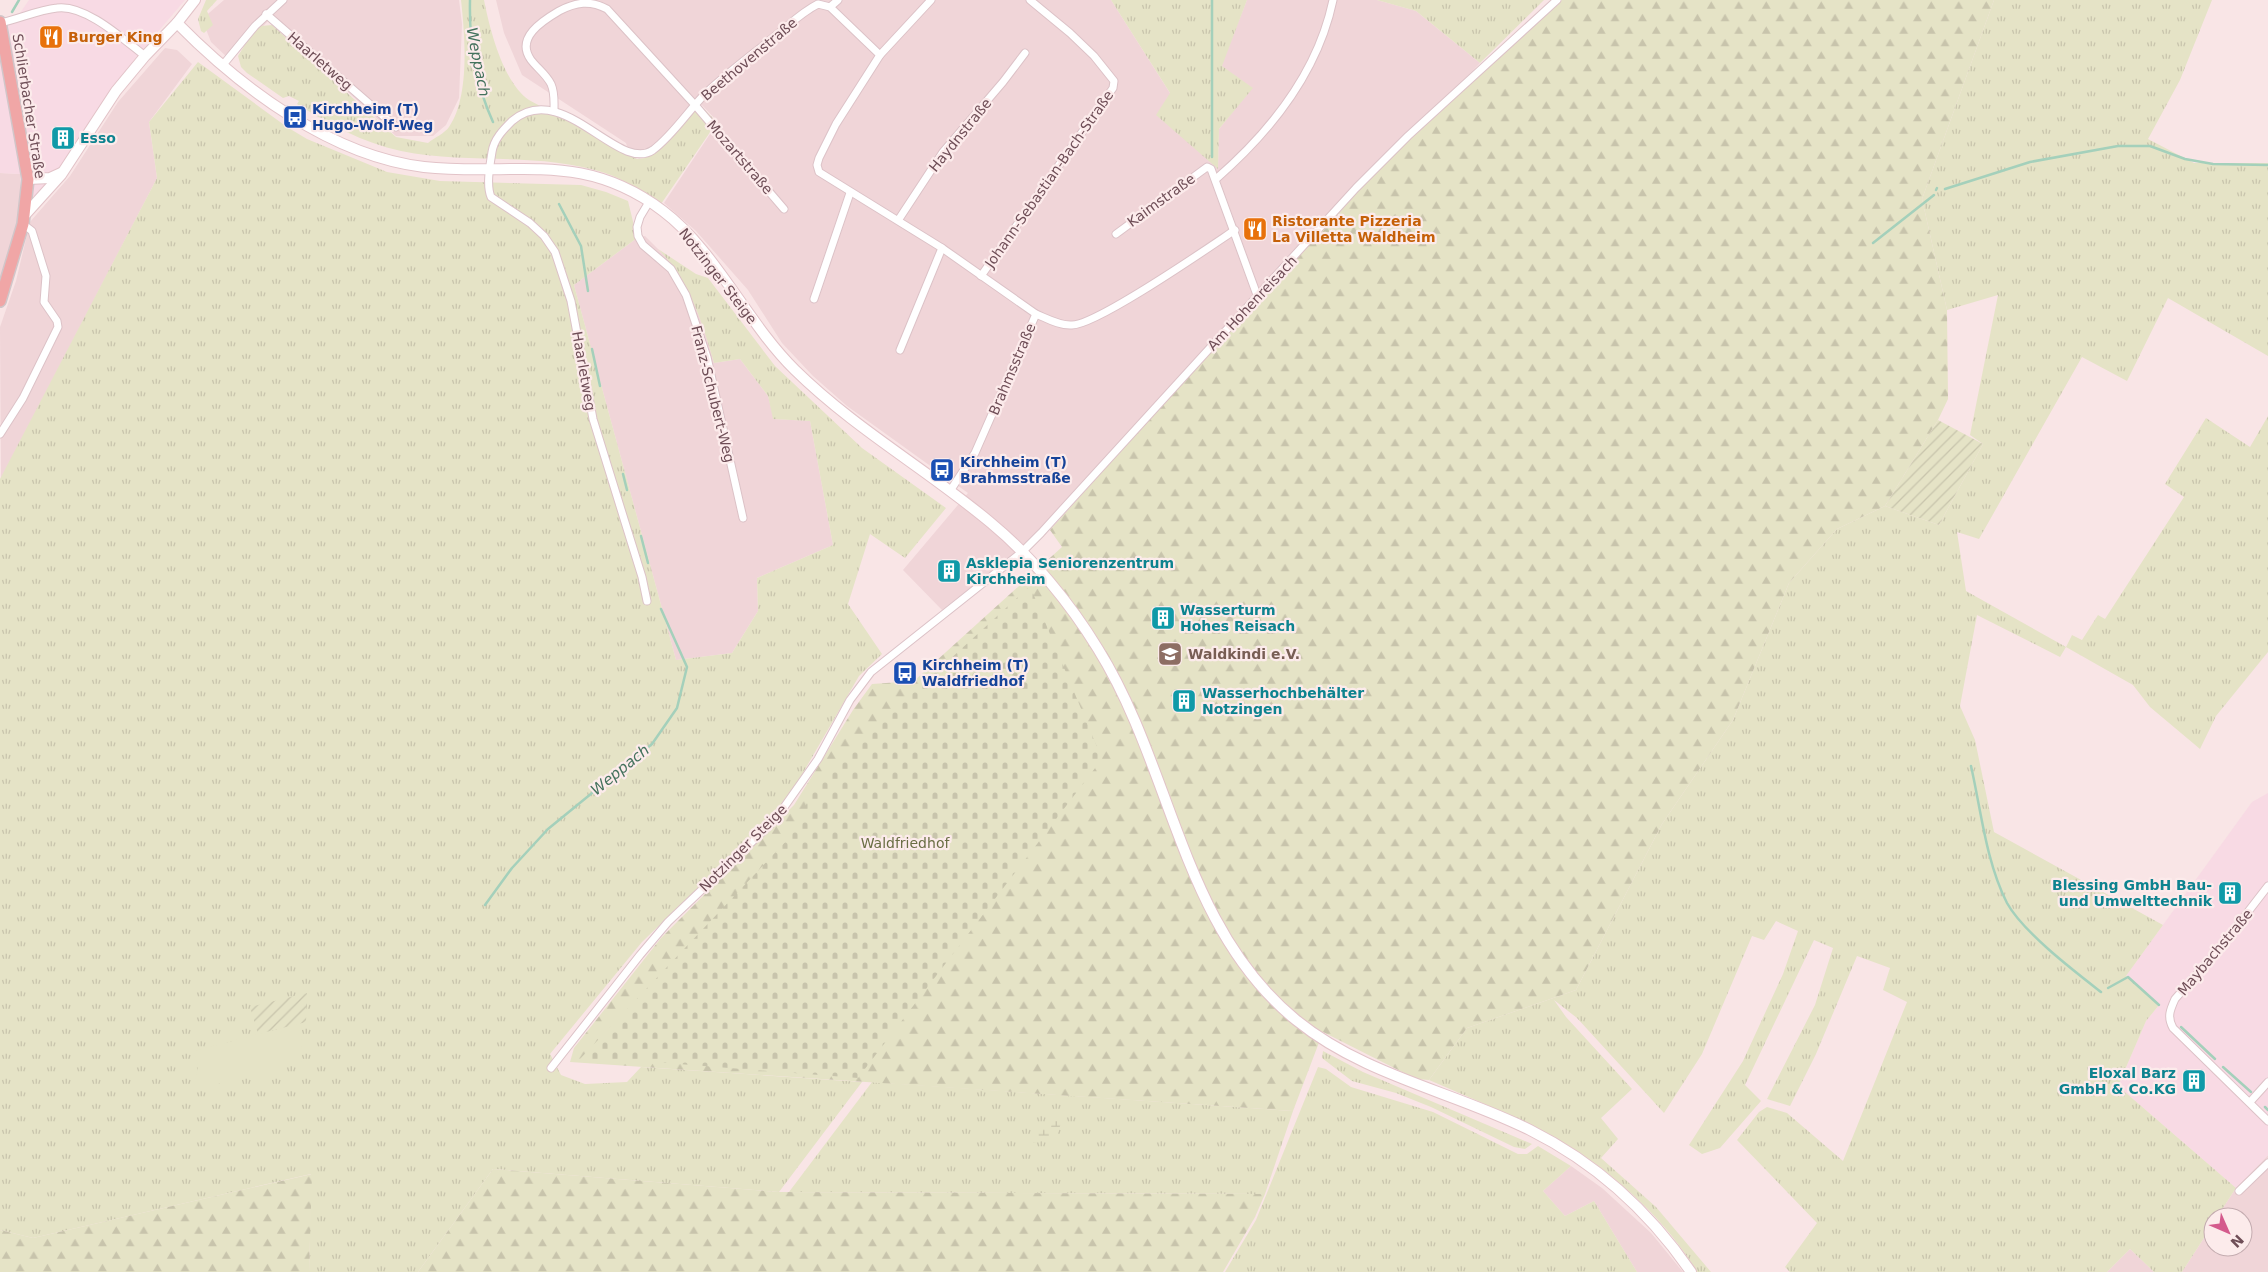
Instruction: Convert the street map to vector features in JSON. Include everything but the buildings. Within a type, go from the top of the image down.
[{"type":"main road","points":[[24,220],[71,161],[116,91],[144,56],[177,23],[195,0]]},
{"type":"main road","name":"Schlierbacher Straße","points":[[0,23],[28,179],[24,220],[0,301]]},
{"type":"main road","name":"Notzinger Steige","points":[[177,23],[222,66],[307,125],[368,153],[392,161],[424,167],[550,168],[602,178],[624,187],[667,214],[688,235],[755,324],[795,370],[848,417],[990,522],[1022,552],[1074,614],[1109,667],[1128,705],[1200,892],[1236,953],[1271,995],[1296,1020],[1356,1059],[1399,1079],[1528,1129],[1572,1154],[1633,1202],[1673,1246],[1691,1272]]},
{"type":"main road","points":[[28,179],[50,178],[59,175],[71,161]]},
{"type":"street","points":[[222,66],[266,14],[283,0]]},
{"type":"street","points":[[838,0],[830,7],[880,55]]},
{"type":"street","points":[[931,0],[880,55],[841,116],[817,165],[820,172],[850,193],[899,219],[1036,314]]},
{"type":"street","name":"Johann-Sebastian-Bach-Straße","points":[[981,276],[1022,215],[1108,98],[1114,81],[1076,39],[1030,0]]},
{"type":"street","points":[[1258,294],[1216,179],[1260,137],[1295,92],[1312,60],[1333,0]]},
{"type":"street","name":"Am Hohenreisach","points":[[1022,552],[1258,294],[1408,136],[1557,0]]},
{"type":"street","name":"Mozartstraße","points":[[554,111],[554,93],[550,83],[527,54],[525,45],[527,39],[539,24],[568,7],[588,2],[607,9],[695,105],[784,209]]},
{"type":"street","name":"Beethovenstraße","points":[[491,168],[492,152],[503,129],[516,118],[541,110],[554,111],[580,122],[614,144],[638,155],[653,150],[695,105],[728,74],[811,8],[818,4],[830,7]]},
{"type":"street","points":[[0,23],[66,7],[94,18],[144,56]]},
{"type":"street","name":"Haarletweg","points":[[266,14],[396,127]]},
{"type":"street","name":"Haydnstraße","points":[[899,219],[943,152],[1003,82],[1025,53]]},
{"type":"street","name":"Kaimstraße","points":[[1116,234],[1207,167],[1211,169],[1216,179]]},
{"type":"street","name":"Haarletweg","points":[[491,168],[488,186],[491,197],[530,223],[544,236],[555,252],[571,301],[593,419],[642,577],[647,601]]},
{"type":"street","points":[[814,299],[850,193]]},
{"type":"street","name":"Franz-Schubert-Weg","points":[[649,202],[639,222],[638,236],[643,245],[671,269],[686,295],[707,357],[743,518]]},
{"type":"street","points":[[0,434],[24,398],[58,327],[57,321],[44,302],[46,276],[32,231],[24,220]]},
{"type":"street","name":"Brahmsstraße","points":[[950,491],[975,453],[1036,314],[1072,326],[1085,322],[1111,308],[1235,230]]},
{"type":"street","points":[[900,350],[942,248]]},
{"type":"street","name":"Notzinger Steige","points":[[552,1068],[668,922],[775,820],[818,759],[850,700],[871,672],[1022,552]]},
{"type":"street","name":"Maybachstraße","points":[[2250,1102],[2182,1037],[2169,1021],[2170,1009],[2175,999],[2220,948],[2268,886]]},
{"type":"street","points":[[2268,1082],[2250,1102],[2268,1120]]},
{"type":"street","points":[[2239,1191],[2268,1163]]},
{"type":"shaded area","points":[[29,0],[185,0],[133,61],[51,183],[37,196],[21,197],[20,174],[0,173],[0,19],[20,13]]},
{"type":"shaded area","points":[[224,0],[459,0],[462,24],[459,98],[446,125],[433,136],[396,136],[269,20],[230,60],[211,42],[202,19]]},
{"type":"shaded area","points":[[496,0],[1111,0],[1218,169],[1219,129],[1252,88],[1221,66],[1247,0],[1377,0],[1416,11],[1480,63],[1024,546],[942,610],[903,570],[968,493],[847,406],[813,376],[782,343],[748,290],[696,231],[664,203],[718,122],[700,103],[652,153],[637,158],[630,156],[626,143],[522,75],[504,33]]},
{"type":"shaded area","points":[[165,48],[177,50],[192,64],[149,122],[157,178],[1,479],[0,327],[16,281],[30,222],[70,176],[118,102]]},
{"type":"shaded area","points":[[0,173],[20,174],[21,197],[17,229],[0,288]]},
{"type":"shaded area","points":[[645,236],[671,262],[689,291],[704,328],[714,363],[740,359],[768,396],[774,419],[810,421],[833,545],[757,578],[758,611],[732,653],[676,660],[574,285],[637,238]]},
{"type":"shaded area","points":[[2268,793],[2268,1155],[2236,1188],[2118,1086],[2146,1021],[2159,1005],[2126,976],[2252,802]]},
{"type":"shaded area","points":[[2268,1155],[2268,1272],[2182,1272],[2203,1239],[2203,1257],[2253,1257],[2253,1207],[2224,1207],[2236,1188]]},
{"type":"shaded area","points":[[1571,1166],[1602,1188],[1651,1233],[1683,1272],[1637,1272],[1594,1201],[1565,1216],[1543,1191]]},
{"type":"shaded area","points":[[2130,1249],[2154,1272],[2107,1272]]},
{"type":"green space","points":[[206,0],[217,0],[207,11],[213,25],[204,33],[201,31],[198,19]]},
{"type":"green space","points":[[461,0],[484,0],[499,54],[512,81],[520,92],[529,100],[566,117],[630,156],[637,159],[645,158],[660,148],[700,105],[717,122],[661,204],[620,179],[580,166],[529,160],[426,155],[387,148],[321,119],[297,104],[299,101],[289,96],[283,98],[241,67],[238,56],[249,38],[261,26],[272,25],[396,137],[428,143],[449,127],[456,114],[460,99],[464,65],[464,30]]},
{"type":"green space","points":[[1111,0],[1247,0],[1222,66],[1253,88],[1219,129],[1218,169],[1156,115],[1170,93]]},
{"type":"green space","points":[[1377,0],[1544,0],[1480,63],[1416,11]]},
{"type":"green space","points":[[1562,0],[1994,0],[1922,199],[1947,310],[1948,399],[1938,420],[1885,506],[1837,529],[1789,583],[1733,720],[1662,824],[1576,990],[1467,1028],[1429,1080],[1416,1079],[1323,1032],[1293,1111],[570,1062],[574,1048],[661,938],[794,805],[853,710],[872,684],[914,681],[1062,547],[1050,530],[1355,190]]},
{"type":"green space","points":[[1994,0],[2212,0],[2180,80],[2148,139],[2194,163],[2268,163],[2268,356],[2168,298],[2127,381],[2082,357],[1979,539],[1957,532],[1966,591],[2066,647],[2060,657],[1977,615],[1960,706],[1975,740],[1994,832],[2163,925],[2126,976],[2159,1005],[2146,1021],[2118,1086],[2236,1188],[2224,1207],[2203,1207],[2203,1239],[2182,1272],[2154,1272],[2130,1249],[2107,1272],[1790,1272],[1785,1267],[1817,1223],[1737,1140],[1759,1112],[1767,1107],[1787,1113],[1843,1161],[1907,1002],[1883,990],[1890,968],[1857,956],[1816,1054],[1790,1106],[1767,1099],[1815,1005],[1833,948],[1814,940],[1745,1085],[1761,1101],[1720,1148],[1702,1154],[1689,1145],[1743,1061],[1783,974],[1798,931],[1776,921],[1764,940],[1752,936],[1702,1054],[1664,1113],[1577,1018],[1554,1000],[1566,1017],[1632,1089],[1601,1118],[1618,1139],[1601,1158],[1656,1207],[1711,1272],[1697,1272],[1672,1236],[1641,1202],[1588,1159],[1536,1128],[1429,1080],[1467,1028],[1576,990],[1662,824],[1733,720],[1789,583],[1837,529],[1885,506],[1939,525],[1983,444],[1970,435],[1998,295],[1947,310],[1922,199]]},
{"type":"green space","points":[[198,62],[287,127],[307,139],[387,172],[440,181],[581,185],[628,201],[637,238],[574,285],[676,660],[732,653],[758,611],[757,578],[833,545],[810,421],[773,419],[768,396],[740,359],[714,363],[705,332],[693,302],[678,274],[658,249],[696,274],[708,278],[775,366],[862,448],[946,508],[905,558],[870,534],[848,604],[882,654],[859,676],[785,804],[642,942],[550,1054],[561,1075],[585,1084],[627,1082],[641,1067],[862,1082],[779,1192],[493,1169],[418,1272],[309,1272],[311,1174],[33,1238],[0,1230],[0,479],[157,178],[149,122]]},
{"type":"green space","points":[[2268,416],[2268,652],[2216,716],[2200,749],[2150,707],[2133,685],[2066,647],[2072,635],[2082,640],[2098,615],[2105,619],[2184,497],[2165,484],[2206,418],[2250,447]]},
{"type":"green space","points":[[1938,420],[1983,444],[1939,525],[1885,506]]},
{"type":"green space","name":"Waldfriedhof","points":[[1030,586],[1102,759],[858,1078],[641,1061],[579,1060],[790,837],[819,779]]},
{"type":"green space","points":[[307,993],[306,1022],[258,1034],[250,1007]]},
{"type":"green space","points":[[301,1023],[302,1063],[194,1090],[198,1066],[194,1051]]},
{"type":"green space","points":[[1323,1051],[1363,1072],[1532,1144],[1525,1149],[1514,1147],[1431,1107],[1396,1093],[1352,1081],[1322,1058]]},
{"type":"green space","points":[[1318,1067],[1326,1069],[1351,1087],[1433,1112],[1518,1154],[1527,1154],[1538,1146],[1571,1166],[1543,1191],[1565,1216],[1594,1201],[1637,1272],[1225,1272],[1256,1220]]},
{"type":"green space","points":[[872,1082],[1293,1111],[1265,1194],[789,1192]]},
{"type":"green space","points":[[1063,1117],[1056,1138],[1033,1143],[1035,1132],[1051,1126],[1054,1118]]},
{"type":"green space","points":[[493,1169],[779,1192],[1265,1194],[1255,1217],[1223,1272],[418,1272]]},
{"type":"green space","points":[[312,1174],[309,1272],[0,1272],[0,1230],[33,1238]]},
{"type":"waterway","points":[[12,12],[19,0]]},
{"type":"waterway","name":"Weppach","points":[[470,0],[472,47],[482,93],[493,122]]},
{"type":"waterway","points":[[1212,0],[1212,157]]},
{"type":"waterway","points":[[1945,189],[2030,162],[2118,146],[2150,146],[2185,159],[2213,164],[2268,165]]},
{"type":"waterway","points":[[1873,243],[1934,195]]},
{"type":"waterway","name":"Weppach","points":[[559,204],[581,246],[588,291]]},
{"type":"waterway","name":"Weppach","points":[[592,349],[600,386]]},
{"type":"waterway","name":"Weppach","points":[[623,474],[627,490]]},
{"type":"waterway","name":"Weppach","points":[[641,536],[648,563]]},
{"type":"waterway","name":"Weppach","points":[[485,905],[512,868],[548,829],[652,744],[677,708],[687,667],[661,609]]},
{"type":"waterway","points":[[1971,766],[1989,853],[2007,903],[2037,938],[2101,992]]},
{"type":"waterway","points":[[2108,988],[2128,977],[2159,1005]]},
{"type":"waterway","points":[[2181,1027],[2215,1059]]},
{"type":"waterway","points":[[2223,1067],[2251,1092]]},
{"type":"waterway","points":[[2265,1107],[2268,1110]]},
{"type":"place","name":"Burger King","points":[[51,37]]},
{"type":"place","name":"Kirchheim (T) Hugo-Wolf-Weg","points":[[295,117]]},
{"type":"place","name":"Esso","points":[[63,138]]},
{"type":"place","name":"Ristorante Pizzeria La Villetta Waldheim","points":[[1255,229]]},
{"type":"place","name":"Kirchheim (T) Brahmsstraße","points":[[942,470]]},
{"type":"place","name":"Asklepia Seniorenzentrum Kirchheim","points":[[949,571]]},
{"type":"place","name":"Wasserturm Hohes Reisach","points":[[1163,618]]},
{"type":"place","name":"Waldkindi e.V.","points":[[1170,654]]},
{"type":"place","name":"Kirchheim (T) Waldfriedhof","points":[[905,673]]},
{"type":"place","name":"Wasserhochbehälter Notzingen","points":[[1184,701]]},
{"type":"place","name":"Blessing GmbH Bau- und Umwelttechnik","points":[[2230,893]]},
{"type":"place","name":"Eloxal Barz GmbH & Co.KG","points":[[2194,1081]]}]
